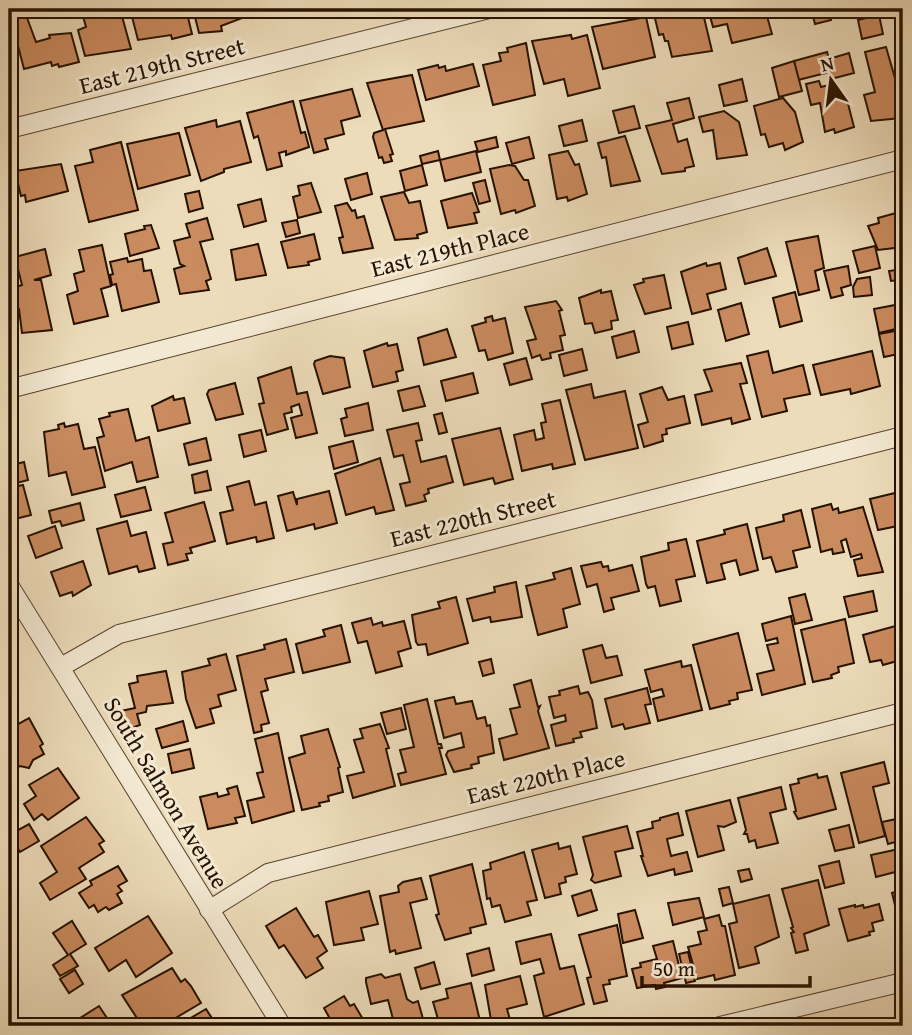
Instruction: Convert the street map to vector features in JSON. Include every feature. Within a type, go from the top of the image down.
[{"type":"street","name":"East 219th Street","points":[[9,129],[489,9]]},
{"type":"street","name":"East 219th Place","points":[[9,389],[903,159]]},
{"type":"street","name":"East 220th Street","points":[[61,667],[119,634],[903,436]]},
{"type":"street","name":"South Salmon Avenue","points":[[9,585],[282,1026]]},
{"type":"street","name":"East 220th Place","points":[[209,910],[268,873],[903,712]]},
{"type":"street","points":[[720,1026],[903,982]]},
{"type":"building","points":[[81,9],[120,9],[131,49],[85,56],[78,30],[86,27]]},
{"type":"building","points":[[130,9],[186,9],[192,34],[172,39],[171,35],[138,40]]},
{"type":"building","points":[[193,9],[243,9],[245,17],[221,26],[222,31],[199,33]]},
{"type":"building","points":[[251,9],[278,9],[253,18]]},
{"type":"building","points":[[702,9],[712,51],[672,57],[668,41],[665,41],[663,34],[659,35],[653,10]]},
{"type":"building","points":[[708,9],[765,9],[772,34],[732,43],[727,24],[713,27]]},
{"type":"building","points":[[811,9],[828,9],[831,20],[815,24]]},
{"type":"building","points":[[26,15],[36,42],[50,38],[49,35],[71,33],[79,62],[59,67],[58,64],[52,66],[51,62],[24,69],[11,19]]},
{"type":"building","points":[[879,15],[883,34],[862,39],[858,20]]},
{"type":"building","points":[[646,17],[655,57],[603,69],[592,27]]},
{"type":"building","points":[[571,35],[572,39],[587,35],[600,88],[568,96],[564,79],[544,84],[532,41]]},
{"type":"building","points":[[526,43],[535,95],[493,105],[483,65],[501,61],[499,53],[508,52],[507,48]]},
{"type":"building","points":[[9,45],[17,78],[9,80]]},
{"type":"building","points":[[886,47],[903,106],[898,107],[901,118],[871,121],[864,95],[875,92],[865,52]]},
{"type":"building","points":[[827,52],[829,59],[849,53],[854,73],[831,79],[830,72],[798,80],[794,61]]},
{"type":"building","points":[[794,61],[802,91],[779,97],[772,68]]},
{"type":"building","points":[[473,64],[479,86],[426,100],[418,70],[438,65],[439,68],[445,66],[446,71]]},
{"type":"building","points":[[412,75],[424,121],[385,129],[393,154],[390,155],[392,161],[384,163],[382,157],[379,158],[373,137],[374,133],[383,130],[367,83]]},
{"type":"building","points":[[742,79],[747,101],[724,106],[719,85]]},
{"type":"building","points":[[819,81],[821,87],[837,83],[841,97],[846,96],[854,127],[835,133],[834,129],[825,132],[820,103],[811,105],[806,84]]},
{"type":"building","points":[[352,89],[360,116],[341,121],[344,134],[325,139],[328,149],[314,153],[300,101]]},
{"type":"building","points":[[689,98],[694,118],[673,124],[678,142],[687,139],[694,166],[685,168],[685,171],[662,174],[646,126],[672,120],[667,103]]},
{"type":"building","points":[[783,98],[795,112],[803,142],[785,150],[783,143],[769,147],[765,134],[761,135],[754,106]]},
{"type":"building","points":[[293,101],[301,133],[305,132],[309,147],[286,155],[286,151],[279,153],[282,166],[267,170],[258,136],[254,138],[247,113]]},
{"type":"building","points":[[634,106],[640,128],[619,133],[613,111]]},
{"type":"building","points":[[724,111],[739,122],[747,155],[717,159],[713,130],[703,132],[699,117]]},
{"type":"building","points":[[216,120],[217,127],[240,121],[251,162],[224,169],[224,172],[201,181],[185,128]]},
{"type":"building","points":[[582,120],[587,141],[564,146],[559,126]]},
{"type":"building","points":[[179,133],[190,175],[138,189],[127,144]]},
{"type":"building","points":[[625,136],[640,181],[611,186],[606,157],[602,158],[598,143]]},
{"type":"building","points":[[496,137],[498,147],[478,152],[475,142]]},
{"type":"building","points":[[529,137],[534,158],[512,164],[506,143]]},
{"type":"building","points":[[121,142],[138,210],[89,222],[75,166],[93,162],[90,150]]},
{"type":"building","points":[[438,151],[440,160],[422,164],[420,156]]},
{"type":"building","points":[[476,151],[481,172],[445,181],[440,160]]},
{"type":"building","points":[[568,151],[575,165],[579,164],[587,194],[568,201],[567,197],[557,199],[549,155]]},
{"type":"building","points":[[61,164],[68,191],[26,202],[25,195],[21,196],[15,171]]},
{"type":"building","points":[[422,165],[427,185],[405,191],[400,171]]},
{"type":"building","points":[[515,166],[524,180],[528,180],[535,206],[516,213],[515,210],[501,214],[490,169]]},
{"type":"building","points":[[367,173],[372,194],[351,200],[345,179]]},
{"type":"building","points":[[485,180],[490,201],[479,204],[473,183]]},
{"type":"building","points":[[311,183],[321,212],[298,218],[293,197],[300,195],[298,186]]},
{"type":"building","points":[[199,191],[203,208],[189,212],[185,194]]},
{"type":"building","points":[[404,192],[409,203],[420,201],[427,232],[417,235],[418,238],[395,240],[381,197]]},
{"type":"building","points":[[472,193],[479,212],[474,213],[477,223],[448,228],[441,201]]},
{"type":"building","points":[[261,199],[266,221],[244,227],[238,205]]},
{"type":"building","points":[[347,203],[352,211],[355,210],[357,218],[364,216],[373,248],[343,253],[339,238],[343,237],[335,206]]},
{"type":"building","points":[[903,211],[903,247],[878,250],[868,226],[879,223],[878,218]]},
{"type":"building","points":[[207,218],[213,239],[200,242],[211,279],[206,281],[209,290],[180,294],[174,269],[184,266],[180,264],[174,241],[190,237],[186,224]]},
{"type":"building","points":[[297,220],[300,233],[286,237],[282,223]]},
{"type":"building","points":[[151,225],[159,248],[130,256],[125,234]]},
{"type":"building","points":[[314,234],[320,259],[308,262],[309,265],[288,268],[281,242]]},
{"type":"building","points":[[818,236],[824,268],[815,271],[819,290],[799,295],[786,242]]},
{"type":"building","points":[[258,244],[266,275],[236,280],[231,250]]},
{"type":"building","points":[[102,245],[111,286],[101,289],[108,316],[74,324],[67,295],[78,291],[74,274],[84,271],[79,250]]},
{"type":"building","points":[[875,246],[880,268],[859,273],[853,251]]},
{"type":"building","points":[[767,248],[776,276],[745,284],[738,258]]},
{"type":"building","points":[[45,249],[51,275],[34,280],[41,280],[52,330],[22,333],[19,309],[9,312],[9,289],[22,285],[15,257]]},
{"type":"building","points":[[127,258],[128,262],[142,259],[144,271],[151,270],[159,302],[122,311],[116,284],[112,285],[110,262]]},
{"type":"building","points":[[706,263],[707,266],[720,263],[726,289],[707,294],[711,309],[692,314],[681,272]]},
{"type":"building","points":[[848,266],[851,285],[841,288],[843,295],[831,298],[824,271]]},
{"type":"building","points":[[903,269],[903,303],[898,280],[891,281],[889,271]]},
{"type":"building","points":[[664,275],[671,308],[645,314],[634,285],[644,282],[643,279]]},
{"type":"building","points":[[870,277],[872,295],[854,297],[853,287],[857,279]]},
{"type":"building","points":[[601,290],[601,293],[611,291],[618,320],[611,321],[612,329],[595,333],[592,323],[585,324],[579,298]]},
{"type":"building","points":[[795,292],[802,321],[780,327],[773,298]]},
{"type":"building","points":[[556,301],[562,310],[559,311],[565,335],[560,336],[563,350],[550,353],[551,358],[542,360],[540,355],[532,358],[527,341],[536,339],[525,307]]},
{"type":"building","points":[[741,303],[749,334],[726,341],[718,310]]},
{"type":"building","points":[[895,305],[900,328],[879,333],[874,309]]},
{"type":"building","points":[[492,316],[493,321],[505,318],[513,353],[488,360],[485,350],[479,351],[472,326],[486,322],[485,318]]},
{"type":"building","points":[[688,322],[693,344],[672,349],[667,327]]},
{"type":"building","points":[[447,329],[456,357],[424,365],[418,338]]},
{"type":"building","points":[[900,330],[903,353],[884,357],[879,334]]},
{"type":"building","points":[[634,331],[639,352],[617,358],[612,337]]},
{"type":"building","points":[[387,343],[388,346],[397,344],[403,370],[396,372],[398,381],[373,387],[364,351]]},
{"type":"building","points":[[582,349],[587,370],[564,376],[559,355]]},
{"type":"building","points":[[768,351],[773,373],[803,365],[810,394],[784,399],[787,411],[762,417],[747,356]]},
{"type":"building","points":[[872,351],[880,386],[851,394],[850,389],[821,395],[813,365]]},
{"type":"building","points":[[330,356],[344,358],[350,387],[323,394],[314,364],[315,361]]},
{"type":"building","points":[[526,358],[532,379],[510,385],[504,364]]},
{"type":"building","points":[[741,363],[747,383],[740,384],[750,419],[732,424],[731,418],[702,425],[695,395],[712,391],[704,370]]},
{"type":"building","points":[[291,367],[297,394],[307,392],[317,433],[296,438],[291,418],[302,415],[299,404],[291,407],[292,412],[284,414],[288,429],[267,435],[259,404],[264,403],[258,378]]},
{"type":"building","points":[[473,373],[478,393],[446,401],[441,381]]},
{"type":"building","points":[[235,383],[243,414],[216,420],[207,394],[209,390]]},
{"type":"building","points":[[591,384],[594,398],[625,391],[638,448],[585,460],[566,390]]},
{"type":"building","points":[[419,386],[425,406],[403,411],[398,391]]},
{"type":"building","points":[[662,387],[668,400],[684,396],[690,423],[666,429],[667,434],[662,435],[663,441],[644,447],[638,425],[648,422],[640,394]]},
{"type":"building","points":[[173,396],[174,400],[184,398],[190,423],[158,431],[152,406]]},
{"type":"building","points":[[560,400],[575,464],[553,469],[552,464],[522,471],[514,435],[534,430],[536,440],[544,438],[541,423],[546,422],[542,404]]},
{"type":"building","points":[[368,403],[373,430],[345,436],[341,419],[347,417],[345,409]]},
{"type":"building","points":[[128,409],[136,441],[149,437],[158,477],[137,482],[132,462],[105,471],[97,438],[104,436],[99,419],[110,416],[109,413]]},
{"type":"building","points":[[442,413],[447,432],[439,434],[434,415]]},
{"type":"building","points":[[64,423],[65,427],[78,424],[84,449],[95,447],[105,487],[72,495],[66,472],[49,476],[44,432],[59,429],[58,425]]},
{"type":"building","points":[[418,423],[422,440],[416,441],[421,462],[446,456],[453,482],[428,489],[429,493],[424,495],[426,501],[406,506],[400,484],[410,482],[403,455],[394,457],[387,430]]},
{"type":"building","points":[[500,428],[513,479],[495,484],[493,478],[464,485],[452,439]]},
{"type":"building","points":[[261,430],[266,451],[244,457],[239,435]]},
{"type":"building","points":[[206,438],[211,460],[189,465],[184,444]]},
{"type":"building","points":[[11,440],[16,464],[24,462],[28,480],[9,485]]},
{"type":"building","points":[[353,441],[358,462],[334,469],[329,447]]},
{"type":"building","points":[[380,458],[394,510],[376,514],[374,507],[346,515],[335,474]]},
{"type":"building","points":[[207,471],[211,490],[195,493],[192,475]]},
{"type":"building","points":[[249,481],[255,505],[266,502],[274,538],[257,542],[256,537],[227,544],[220,513],[233,510],[227,487]]},
{"type":"building","points":[[903,484],[903,525],[878,530],[870,499],[899,492],[897,486]]},
{"type":"building","points":[[23,485],[31,515],[11,520],[9,488]]},
{"type":"building","points":[[145,487],[151,510],[121,517],[115,495]]},
{"type":"building","points":[[329,491],[337,523],[315,529],[314,524],[287,531],[278,496],[293,492],[297,505],[297,499]]},
{"type":"building","points":[[204,502],[215,541],[190,548],[192,553],[186,554],[188,560],[168,565],[163,544],[173,542],[165,513]]},
{"type":"building","points":[[80,503],[84,520],[62,526],[60,521],[52,523],[49,511]]},
{"type":"building","points":[[831,504],[833,510],[838,508],[839,513],[863,507],[883,572],[858,576],[854,560],[862,558],[861,554],[851,557],[846,539],[841,541],[844,552],[833,554],[832,549],[821,552],[812,509]]},
{"type":"building","points":[[801,510],[810,547],[793,551],[797,567],[776,572],[771,557],[763,559],[756,528],[784,521],[783,515]]},
{"type":"building","points":[[127,521],[131,536],[146,532],[155,568],[139,572],[137,566],[109,574],[97,529]]},
{"type":"building","points":[[747,524],[758,570],[740,575],[736,560],[721,564],[725,579],[707,583],[697,541],[725,534],[724,530]]},
{"type":"building","points":[[55,526],[62,548],[36,558],[28,536]]},
{"type":"building","points":[[686,539],[695,576],[676,580],[681,601],[660,606],[655,586],[648,588],[646,584],[641,557],[669,550],[668,543]]},
{"type":"building","points":[[83,561],[91,585],[73,596],[72,592],[60,596],[51,572]]},
{"type":"building","points":[[601,562],[603,567],[608,566],[609,571],[632,565],[639,591],[611,598],[614,609],[604,612],[597,584],[587,587],[581,566]]},
{"type":"building","points":[[571,568],[580,604],[563,609],[567,627],[538,635],[526,586],[555,579],[553,573]]},
{"type":"building","points":[[516,582],[522,617],[491,622],[490,617],[473,621],[467,599],[495,592],[494,587]]},
{"type":"building","points":[[873,591],[877,611],[849,617],[844,597]]},
{"type":"building","points":[[805,594],[812,620],[795,624],[789,598]]},
{"type":"building","points":[[456,597],[468,643],[428,655],[426,644],[418,645],[416,642],[412,615],[440,608],[438,602]]},
{"type":"building","points":[[791,616],[805,684],[762,695],[757,674],[774,670],[767,645],[778,643],[777,638],[766,641],[762,624]]},
{"type":"building","points":[[371,618],[373,625],[382,622],[383,626],[404,621],[411,648],[398,652],[402,666],[376,673],[367,641],[358,643],[352,623]]},
{"type":"building","points":[[845,619],[854,663],[838,667],[839,672],[831,675],[832,678],[813,682],[801,630]]},
{"type":"building","points":[[341,625],[350,662],[303,673],[296,644],[325,636],[323,630]]},
{"type":"building","points":[[899,625],[903,654],[895,656],[897,661],[883,665],[881,660],[870,662],[863,635]]},
{"type":"building","points":[[738,633],[752,690],[737,693],[738,699],[729,701],[730,704],[710,709],[693,645]]},
{"type":"building","points":[[286,639],[294,672],[265,679],[268,690],[261,692],[269,723],[261,725],[262,731],[254,733],[237,656],[265,649],[264,645]]},
{"type":"building","points":[[602,645],[606,658],[617,656],[622,675],[591,683],[583,650]]},
{"type":"building","points":[[226,654],[236,690],[218,695],[221,706],[210,709],[214,723],[196,728],[186,699],[182,672],[210,665],[208,659]]},
{"type":"building","points":[[491,659],[494,673],[483,676],[479,662]]},
{"type":"building","points":[[681,661],[682,667],[691,665],[702,710],[658,721],[653,699],[664,696],[662,689],[651,692],[645,670]]},
{"type":"building","points":[[166,671],[173,703],[147,706],[146,712],[137,714],[140,725],[132,728],[121,711],[135,708],[129,684],[138,682],[137,676]]},
{"type":"building","points":[[531,680],[549,748],[504,760],[499,739],[517,734],[510,709],[520,707],[514,685]]},
{"type":"building","points":[[578,686],[580,694],[588,692],[592,700],[597,728],[580,732],[582,737],[573,739],[574,742],[556,746],[551,725],[566,721],[565,715],[554,718],[549,697]]},
{"type":"building","points":[[9,688],[18,704],[18,708],[12,712],[9,710]]},
{"type":"building","points":[[647,688],[651,704],[645,705],[650,723],[625,729],[623,724],[612,727],[605,699]]},
{"type":"building","points":[[454,697],[456,704],[472,701],[477,719],[485,717],[487,726],[490,725],[494,753],[478,757],[479,763],[471,765],[472,768],[454,772],[446,755],[448,751],[464,747],[461,733],[444,738],[435,701]]},
{"type":"building","points":[[427,699],[438,744],[441,744],[442,748],[439,748],[446,774],[401,785],[398,774],[406,772],[400,750],[414,747],[404,705]]},
{"type":"building","points":[[401,708],[406,729],[387,734],[381,713]]},
{"type":"building","points":[[29,718],[43,744],[40,746],[44,754],[33,760],[29,768],[20,766],[14,769],[9,757],[9,748],[12,746],[9,729]]},
{"type":"building","points":[[183,721],[188,741],[162,748],[156,729]]},
{"type":"building","points":[[380,724],[389,748],[386,749],[395,786],[353,798],[347,776],[364,772],[354,740],[363,738],[360,729]]},
{"type":"building","points":[[328,729],[340,767],[338,768],[343,792],[328,796],[329,801],[319,803],[320,806],[302,810],[289,758],[305,753],[301,736]]},
{"type":"building","points":[[278,733],[294,811],[252,823],[247,801],[264,797],[257,773],[263,772],[255,739]]},
{"type":"building","points":[[190,749],[194,768],[172,773],[168,754]]},
{"type":"building","points":[[884,762],[889,783],[873,787],[885,836],[859,843],[841,773]]},
{"type":"building","points":[[903,765],[903,802],[898,791],[900,790],[895,767]]},
{"type":"building","points":[[58,768],[79,798],[48,820],[42,814],[34,820],[24,804],[36,796],[29,785]]},
{"type":"building","points":[[817,774],[818,778],[827,776],[836,809],[798,819],[794,812],[796,811],[790,785],[799,783],[798,779]]},
{"type":"building","points":[[237,786],[245,816],[235,818],[237,823],[208,829],[200,797],[217,793],[218,797],[229,794],[227,789]]},
{"type":"building","points":[[781,787],[786,809],[770,813],[778,843],[757,848],[755,840],[749,842],[747,834],[744,834],[746,830],[738,798]]},
{"type":"building","points":[[730,800],[736,822],[724,827],[718,826],[724,850],[698,857],[686,811]]},
{"type":"building","points":[[678,813],[683,835],[667,839],[671,856],[687,852],[692,871],[675,875],[674,869],[648,876],[637,832],[653,828],[652,822]]},
{"type":"building","points":[[86,817],[104,841],[99,844],[104,852],[79,868],[86,879],[50,900],[40,883],[57,872],[41,846]]},
{"type":"building","points":[[901,818],[903,840],[888,844],[882,822]]},
{"type":"building","points":[[29,824],[39,841],[20,852],[9,835]]},
{"type":"building","points":[[849,825],[854,847],[835,851],[829,830]]},
{"type":"building","points":[[627,826],[633,848],[615,852],[621,876],[595,883],[591,880],[593,875],[583,837]]},
{"type":"building","points":[[558,843],[559,849],[570,846],[577,874],[565,877],[566,882],[559,884],[561,894],[545,898],[532,850]]},
{"type":"building","points":[[899,849],[903,870],[876,877],[871,855]]},
{"type":"building","points":[[524,852],[537,900],[527,902],[531,915],[505,922],[500,905],[492,907],[490,898],[487,899],[483,871],[491,869],[490,863]]},
{"type":"building","points":[[839,861],[844,883],[825,888],[819,866]]},
{"type":"building","points":[[472,864],[486,924],[470,928],[471,933],[445,940],[436,915],[439,914],[430,876]]},
{"type":"building","points":[[118,866],[127,881],[118,886],[122,891],[117,894],[122,903],[98,912],[94,905],[89,908],[79,893],[92,885],[90,881]]},
{"type":"building","points":[[749,869],[752,879],[741,882],[738,871]]},
{"type":"building","points":[[421,878],[427,899],[410,903],[421,948],[396,954],[395,950],[390,952],[380,896],[399,892],[398,886],[403,882]]},
{"type":"building","points":[[903,878],[903,923],[899,922],[892,893],[898,891],[895,881]]},
{"type":"building","points":[[818,880],[829,925],[804,934],[808,950],[796,953],[791,933],[794,932],[791,928],[793,927],[782,889]]},
{"type":"building","points":[[729,887],[733,903],[723,906],[719,889]]},
{"type":"building","points":[[591,890],[597,910],[578,916],[572,896]]},
{"type":"building","points":[[369,891],[378,924],[361,928],[364,940],[334,945],[326,902]]},
{"type":"building","points":[[769,895],[779,937],[755,947],[759,963],[739,968],[729,924],[737,922],[733,904]]},
{"type":"building","points":[[699,898],[704,917],[673,925],[668,903]]},
{"type":"building","points":[[879,904],[883,920],[872,923],[874,931],[869,932],[870,935],[848,941],[839,909],[855,905],[863,905],[864,908]]},
{"type":"building","points":[[296,908],[314,937],[318,935],[327,951],[317,958],[323,968],[306,978],[284,945],[279,948],[266,926]]},
{"type":"building","points":[[635,910],[643,938],[623,943],[618,914]]},
{"type":"building","points":[[719,915],[722,926],[725,926],[735,975],[715,980],[714,975],[697,979],[688,947],[701,944],[698,932],[707,930],[704,919]]},
{"type":"building","points":[[148,916],[172,953],[136,977],[126,960],[109,971],[95,948]]},
{"type":"building","points":[[72,921],[86,944],[70,954],[78,966],[60,976],[53,965],[68,955],[53,933]]},
{"type":"building","points":[[617,925],[627,976],[609,980],[610,984],[603,985],[607,1001],[594,1004],[587,978],[591,977],[579,935]]},
{"type":"building","points":[[551,934],[560,969],[574,966],[584,1004],[544,1017],[534,976],[544,973],[540,959],[521,964],[516,942]]},
{"type":"building","points":[[673,941],[682,978],[664,983],[665,987],[656,989],[655,985],[637,988],[632,969],[641,967],[640,963],[657,959],[653,946]]},
{"type":"building","points":[[489,948],[494,970],[472,976],[467,954]]},
{"type":"building","points":[[688,952],[695,981],[686,983],[679,954]]},
{"type":"building","points":[[434,962],[440,984],[421,989],[415,968]]},
{"type":"building","points":[[172,968],[181,982],[185,979],[191,986],[201,1003],[162,1026],[142,1026],[122,995]]},
{"type":"building","points":[[75,970],[83,984],[69,993],[60,979]]},
{"type":"building","points":[[381,974],[385,978],[400,974],[407,999],[413,1003],[418,1001],[425,1026],[388,1026],[394,1023],[388,1000],[371,1004],[366,982],[366,978]]},
{"type":"building","points":[[520,976],[527,1004],[507,1009],[511,1023],[515,1021],[516,1024],[492,1026],[485,985]]},
{"type":"building","points":[[471,983],[480,1021],[470,1026],[440,1026],[433,1002],[448,998],[446,989]]},
{"type":"building","points":[[344,996],[350,1006],[354,1004],[367,1026],[334,1026],[324,1008]]},
{"type":"building","points":[[99,1006],[109,1021],[100,1026],[81,1026],[77,1020]]},
{"type":"building","points":[[206,1009],[217,1026],[177,1026]]}]
